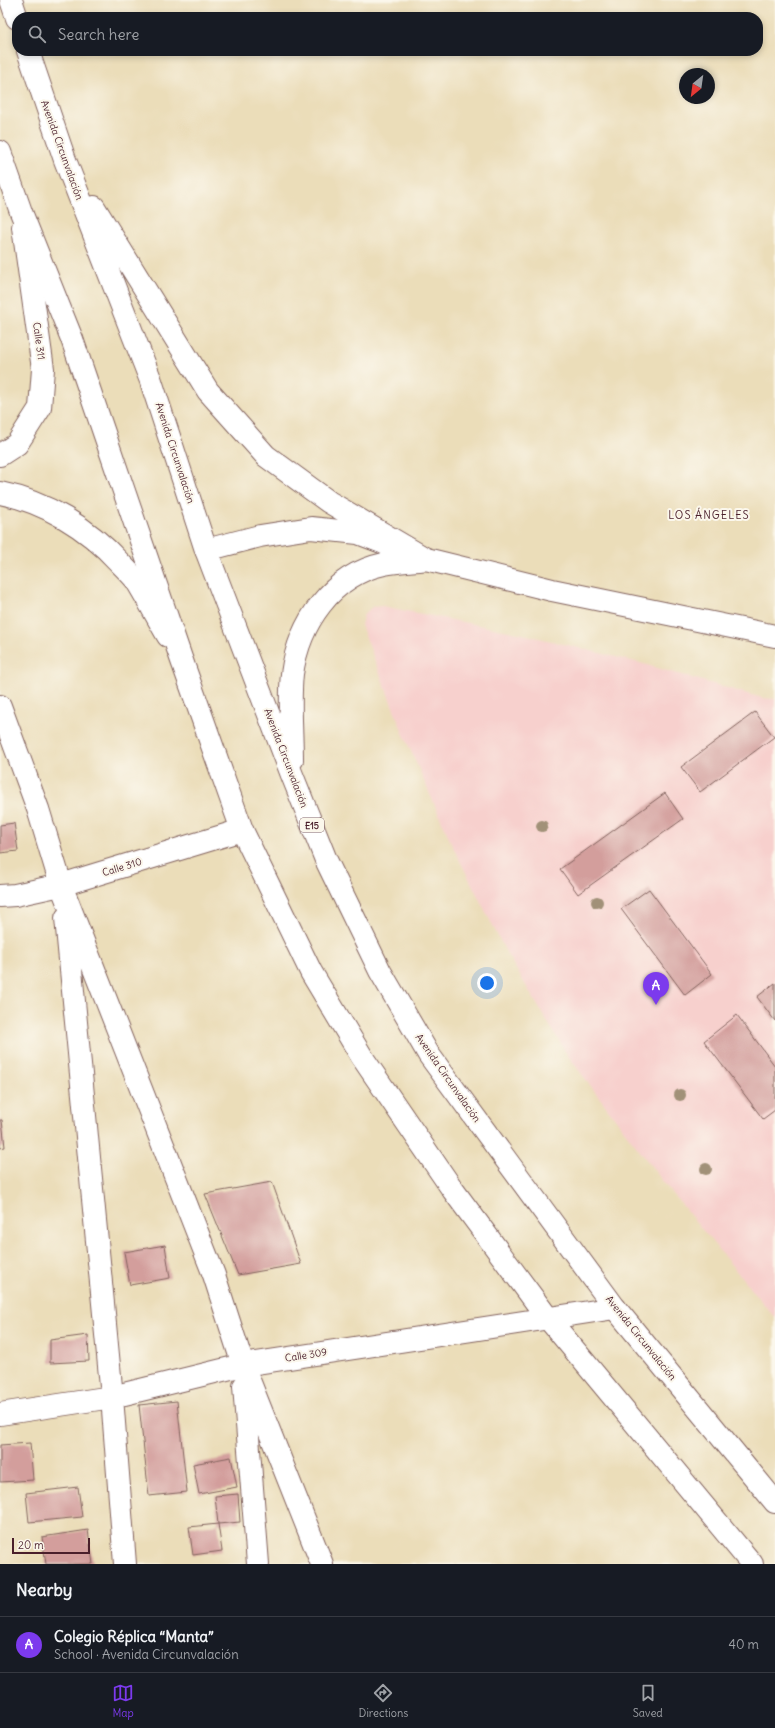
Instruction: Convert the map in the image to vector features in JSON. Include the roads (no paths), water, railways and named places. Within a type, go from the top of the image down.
[{"type":"main road","points":[[11,0],[15,12]]},
{"type":"main road","name":"Avenida Circunvalación","points":[[30,56],[65,160],[151,382],[206,550],[326,860],[376,964],[430,1055],[615,1308],[775,1502]]},
{"type":"main road","points":[[0,152],[21,212],[72,338],[180,658],[242,830],[311,972],[362,1057],[453,1190],[547,1318],[752,1564]]},
{"type":"main road","points":[[65,160],[208,391],[266,456],[329,502],[426,559]]},
{"type":"main road","name":"Calle 311","points":[[0,455],[17,444],[40,408],[43,369],[21,212]]},
{"type":"main road","points":[[0,493],[15,496],[49,509],[83,528],[110,552],[135,579],[180,658]]},
{"type":"main road","points":[[206,550],[260,536],[311,528],[358,533],[426,559],[552,590],[775,636]]},
{"type":"main road","points":[[292,775],[292,675],[299,644],[314,614],[329,593],[352,575],[383,564],[426,559]]},
{"type":"main road","points":[[0,706],[38,810],[61,885],[214,1275],[243,1364],[322,1564]]},
{"type":"main road","name":"Calle 310","points":[[0,896],[15,895],[61,885],[242,830]]},
{"type":"main road","points":[[61,885],[68,937],[112,1397],[125,1564]]},
{"type":"main road","name":"Calle 309","points":[[0,1414],[112,1397],[243,1364],[615,1308]]},
{"type":"main road","points":[[243,1364],[258,1564]]},
{"type":"place","name":"Colegio Réplica “Manta”","points":[[656,1005]]},
{"type":"district","name":"LOS ÁNGELES","points":[[709,515]]}]
